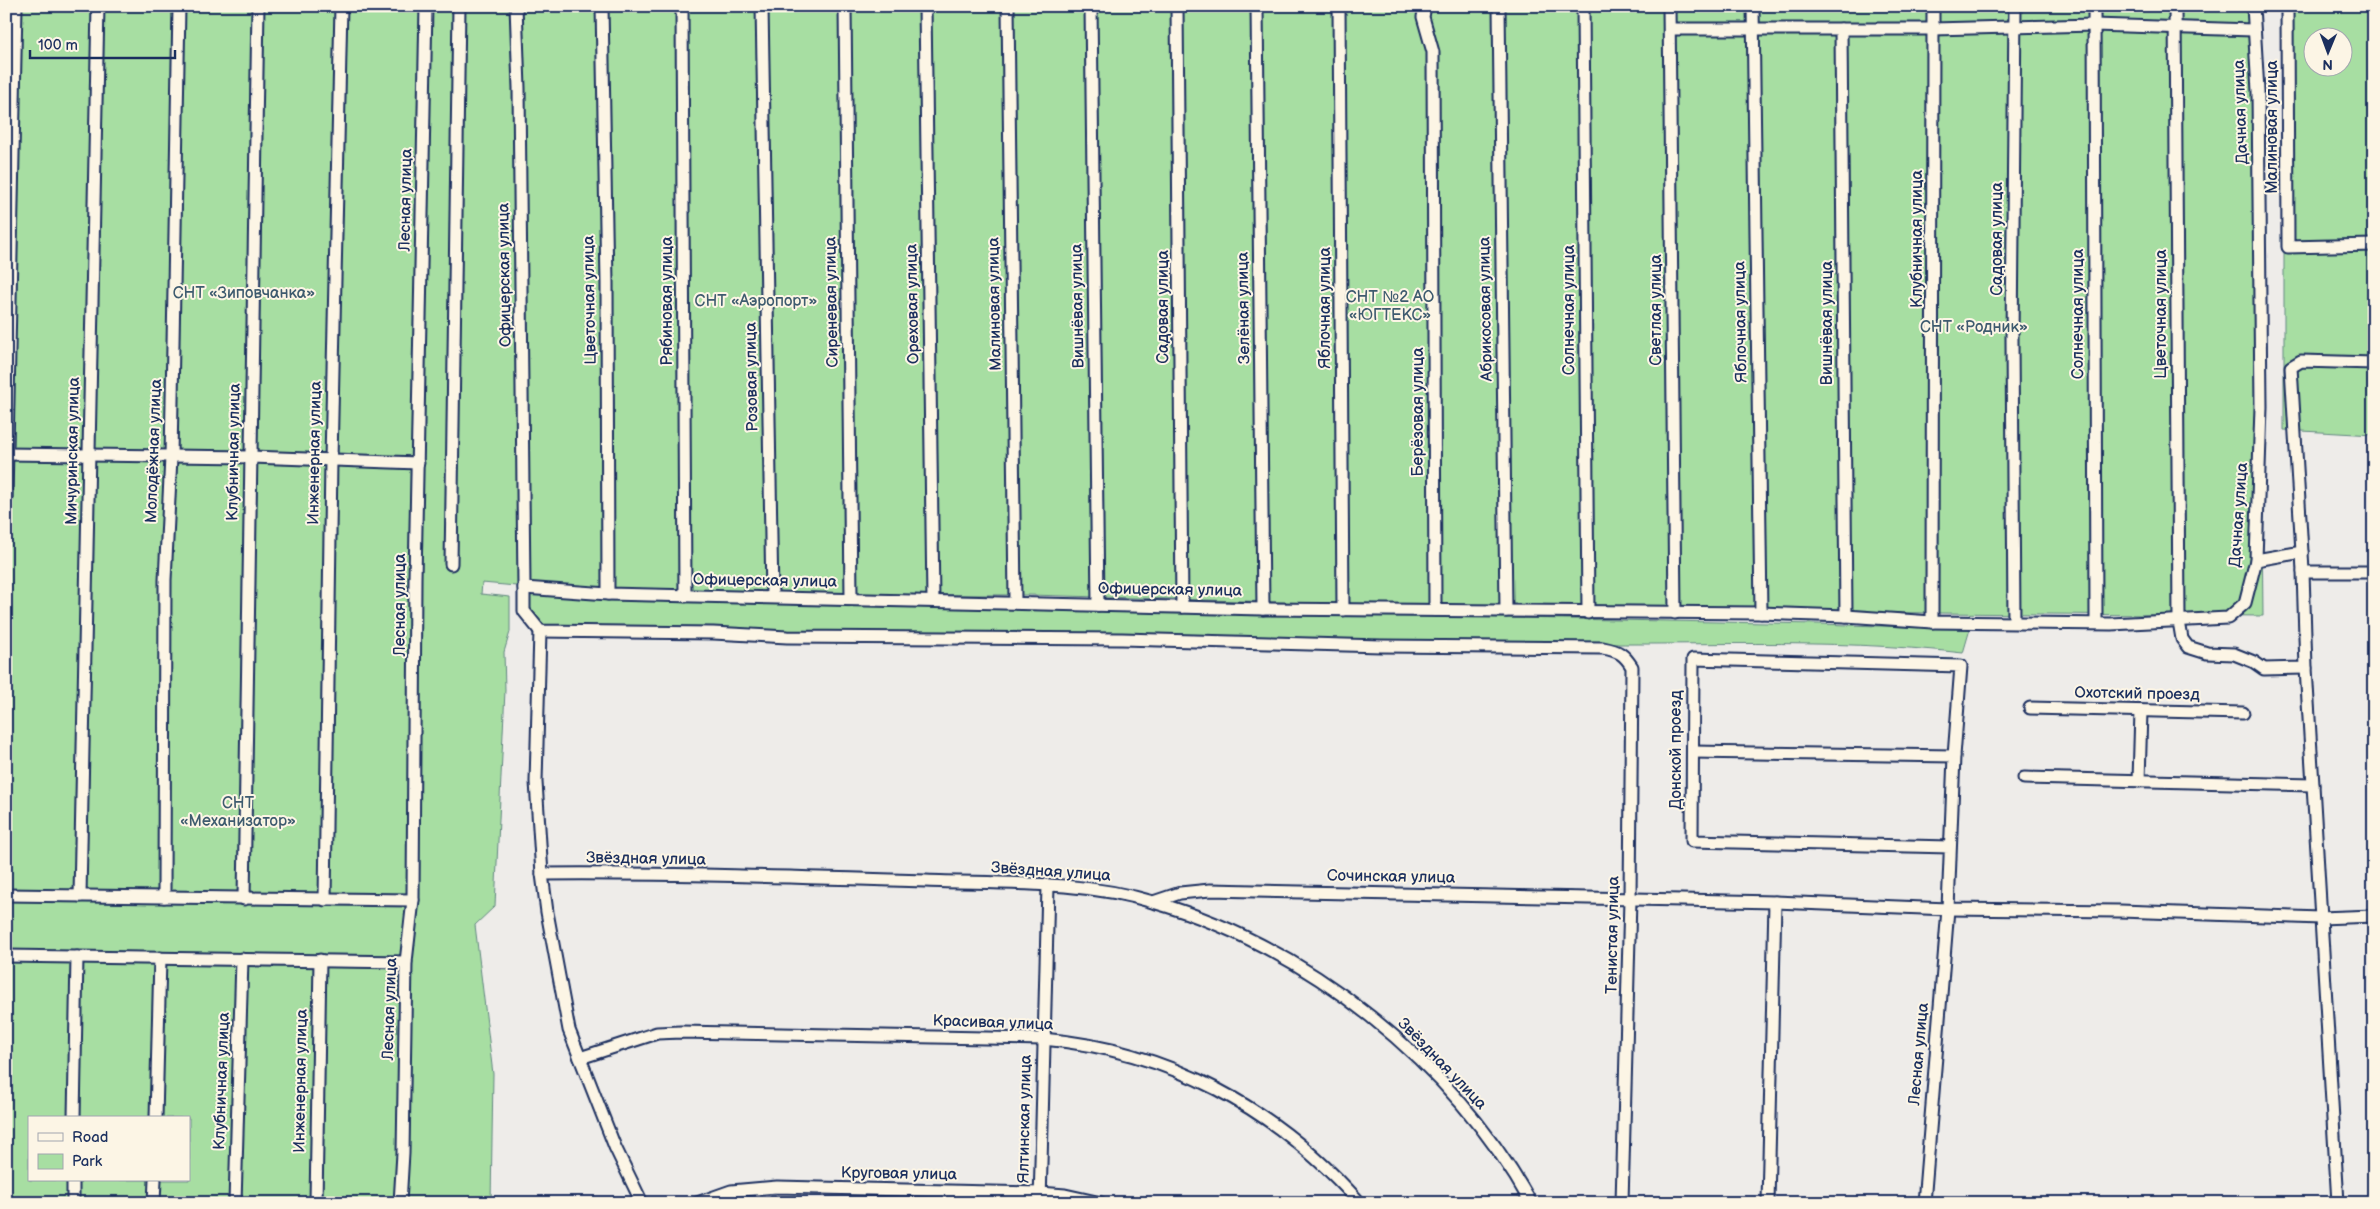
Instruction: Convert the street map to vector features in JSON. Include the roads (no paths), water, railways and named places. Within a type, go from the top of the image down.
[{"type":"street","points":[[6,9],[11,6]]},
{"type":"street","points":[[6,498],[16,6]]},
{"type":"street","name":"Мичуринская улица","points":[[80,896],[98,6]]},
{"type":"street","name":"Молодёжная улица","points":[[164,897],[165,580],[171,457],[179,6]]},
{"type":"street","name":"Клубничная улица","points":[[244,898],[258,6]]},
{"type":"street","name":"Инженерная улица","points":[[325,900],[331,460],[341,6]]},
{"type":"street","name":"Лесная улица","points":[[400,1203],[403,1153],[406,962],[413,900],[426,6]]},
{"type":"street","points":[[451,564],[459,6]]},
{"type":"street","name":"Офицерская улица","points":[[516,6],[519,88],[524,588],[608,594],[852,598],[1264,609],[1675,613]]},
{"type":"street","name":"Цветочная улица","points":[[602,6],[608,594]]},
{"type":"street","name":"Рябиновая улица","points":[[682,6],[685,596]]},
{"type":"street","name":"Розовая улица","points":[[762,6],[772,597]]},
{"type":"street","name":"Сиреневая улица","points":[[845,6],[852,598]]},
{"type":"street","name":"Ореховая улица","points":[[925,6],[933,601]]},
{"type":"street","name":"Малиновая улица","points":[[1008,6],[1015,602]]},
{"type":"street","name":"Вишнёвая улица","points":[[1091,6],[1098,605]]},
{"type":"street","name":"Садовая улица","points":[[1177,6],[1182,607]]},
{"type":"street","name":"Зелёная улица","points":[[1257,6],[1264,609]]},
{"type":"street","name":"Яблочная улица","points":[[1340,6],[1343,610]]},
{"type":"street","name":"Берёзовая улица","points":[[1425,6],[1423,17],[1433,52],[1435,610]]},
{"type":"street","name":"Абрикосовая улица","points":[[1499,6],[1506,611]]},
{"type":"street","name":"Солнечная улица","points":[[1583,6],[1588,613]]},
{"type":"street","name":"Светлая улица","points":[[1669,6],[1675,613]]},
{"type":"street","name":"Яблочная улица","points":[[1753,6],[1761,613]]},
{"type":"street","name":"Клубничная улица","points":[[1932,622],[1933,6]]},
{"type":"street","name":"Садовая улица","points":[[2014,622],[2012,340],[2015,6]]},
{"type":"street","name":"Солнечная улица","points":[[2094,6],[2096,622]]},
{"type":"street","name":"Цветочная улица","points":[[2175,6],[2179,621],[2182,639],[2188,647],[2208,653],[2234,654],[2254,662],[2264,669],[2306,668]]},
{"type":"street","name":"Дачная улица","points":[[1675,613],[1761,613],[1932,622],[2096,622],[2112,624],[2228,618],[2245,603],[2256,560],[2261,398],[2258,91],[2253,6]]},
{"type":"street","name":"Малиновая улица","points":[[2287,6],[2288,247],[2374,245]]},
{"type":"street","points":[[1670,29],[1933,29],[2094,26],[2253,30]]},
{"type":"street","name":"Вишнёвая улица","points":[[1841,29],[1846,616]]},
{"type":"street","points":[[2338,1203],[2320,918],[2291,367],[2301,361],[2374,363]]},
{"type":"street","points":[[7,454],[250,457],[418,463]]},
{"type":"street","points":[[2256,560],[2302,552]]},
{"type":"street","points":[[2303,572],[2374,572]]},
{"type":"street","points":[[524,588],[524,611],[540,631],[536,782],[542,874],[569,1030],[615,1147],[642,1203]]},
{"type":"street","name":"Тенистая улица","points":[[540,631],[704,633],[794,637],[1122,639],[1381,646],[1604,648],[1618,651],[1625,655],[1632,667],[1630,899],[1622,1203]]},
{"type":"street","name":"Лесная улица","points":[[1693,659],[1961,666],[1954,756],[1948,909],[1924,1203]]},
{"type":"street","name":"Донской проезд","points":[[1693,659],[1692,841],[1950,847]]},
{"type":"street","name":"Охотский проезд","points":[[2030,708],[2243,713]]},
{"type":"street","points":[[2139,781],[2141,711]]},
{"type":"street","points":[[1693,752],[1954,756]]},
{"type":"street","points":[[2024,778],[2313,785]]},
{"type":"street","name":"Звёздная улица","points":[[542,874],[839,878],[1048,886],[1103,890],[1153,902],[1207,922],[1252,942],[1316,977],[1354,1002],[1408,1047],[1463,1105],[1492,1143],[1532,1203]]},
{"type":"street","name":"Ялтинская улица","points":[[1040,1198],[1048,886]]},
{"type":"street","name":"Сочинская улица","points":[[1153,902],[1180,893],[1210,890],[1775,902],[1948,909],[2120,911],[2320,918],[2374,916]]},
{"type":"street","points":[[6,895],[413,900]]},
{"type":"street","points":[[1768,1203],[1775,902]]},
{"type":"street","points":[[6,956],[406,962]]},
{"type":"street","points":[[74,1116],[77,957]]},
{"type":"street","points":[[156,1116],[160,958]]},
{"type":"street","name":"Клубничная улица","points":[[235,1203],[242,959]]},
{"type":"street","name":"Инженерная улица","points":[[316,1203],[320,960]]},
{"type":"street","name":"Красивая улица","points":[[580,1058],[657,1034],[681,1032],[1043,1039],[1083,1043],[1144,1058],[1187,1074],[1239,1101],[1303,1146],[1360,1203]]},
{"type":"street","points":[[73,1182],[73,1203]]},
{"type":"street","points":[[154,1203],[155,1182]]},
{"type":"street","name":"Круговая улица","points":[[697,1203],[731,1191],[777,1187],[1040,1198],[1064,1195],[1101,1203]]},
{"type":"park label","name":"СНТ «Зиповчанка»","points":[[244,293]]},
{"type":"park label","name":"СНТ «Аэропорт»","points":[[756,301]]},
{"type":"park label","name":"СНТ №2 АО «ЮГТЕКС»","points":[[1390,306]]},
{"type":"park label","name":"СНТ «Родник»","points":[[1974,327]]},
{"type":"park label","name":"СНТ «Механизатор»","points":[[238,812]]}]
